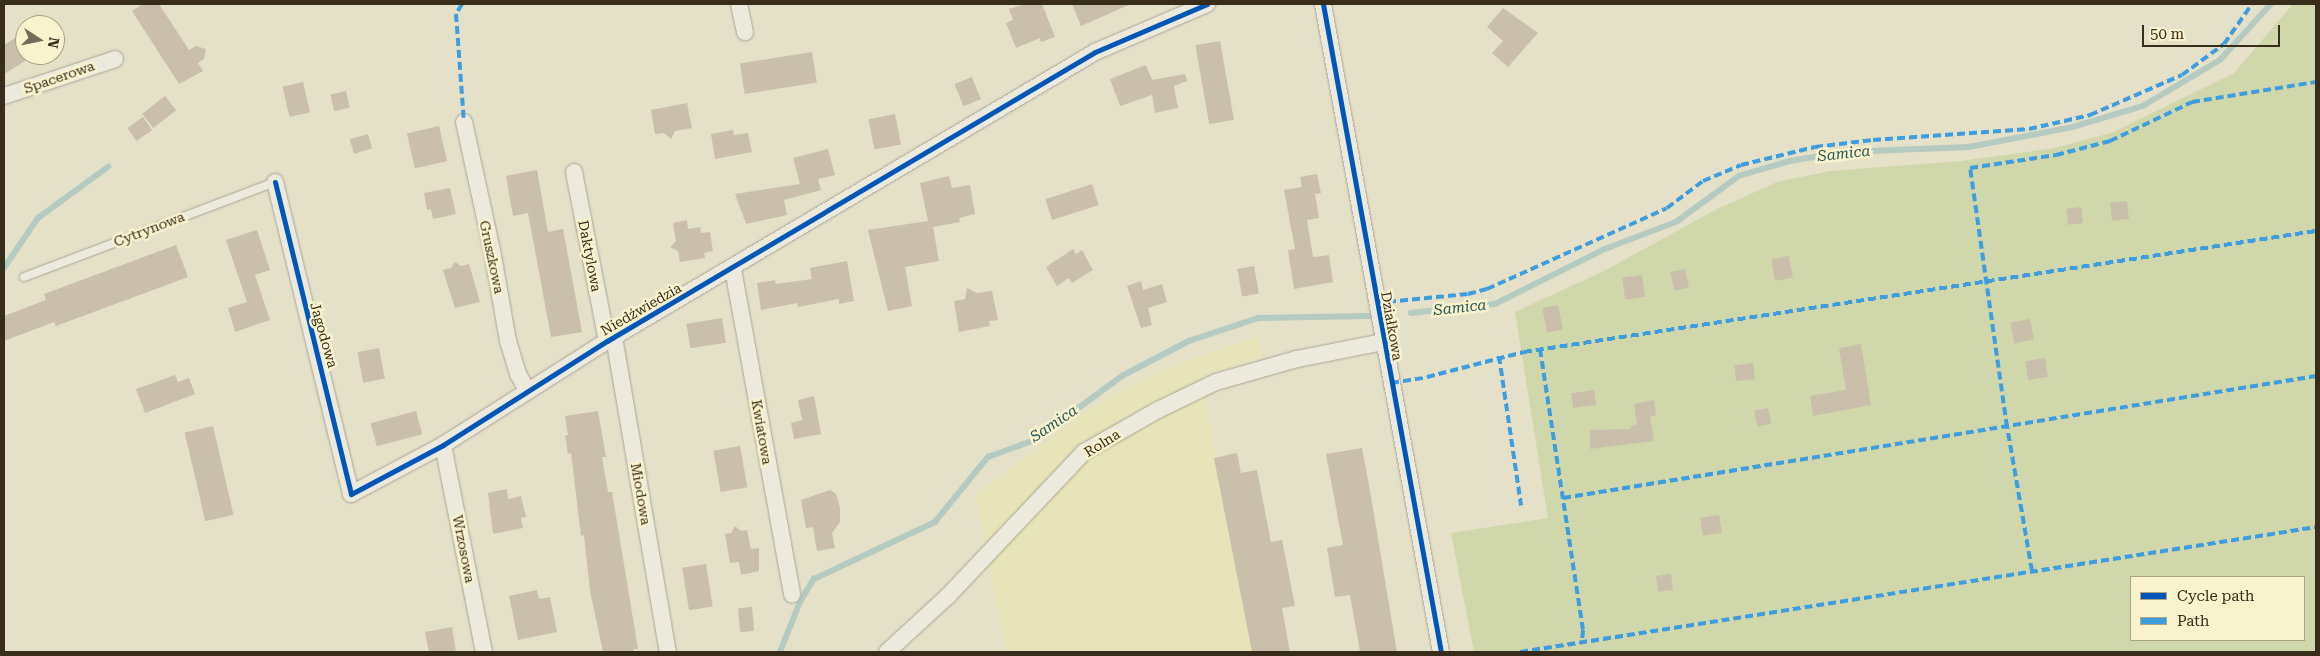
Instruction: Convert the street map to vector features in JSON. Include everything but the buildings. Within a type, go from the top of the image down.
[{"type":"street","points":[[739,4],[745,32]]},
{"type":"street","name":"Niedźwiedzia","points":[[351,494],[443,445],[610,339],[733,269],[1095,52],[1207,4]]},
{"type":"street","name":"Działkowa","points":[[1323,4],[1383,342],[1441,652]]},
{"type":"street","name":"Spacerowa","points":[[4,96],[115,59]]},
{"type":"street","name":"Gruszkowa","points":[[464,122],[492,250],[508,341],[518,374],[527,390]]},
{"type":"street","name":"Daktylowa","points":[[574,172],[610,339]]},
{"type":"street","name":"Jagodowa","points":[[275,182],[324,378],[339,454],[351,494]]},
{"type":"street","name":"Kwiatowa","points":[[733,269],[792,595]]},
{"type":"street","name":"Miodowa","points":[[610,339],[668,652]]},
{"type":"street","name":"Rolna","points":[[887,652],[948,596],[1084,452],[1158,410],[1216,382],[1297,359],[1383,342]]},
{"type":"street","name":"Wrzosowa","points":[[443,445],[484,652]]},
{"type":"lane","name":"Cytrynowa","points":[[24,277],[275,182]]},
{"type":"shaded area","points":[[1258,336],[1263,357],[1201,376],[1254,652],[1006,652],[976,496],[1086,411],[1121,391],[1170,367]]},
{"type":"green space","points":[[2293,4],[2316,4],[2316,652],[1474,652],[1451,533],[1548,518],[1515,312],[1602,272],[1717,209],[1777,182],[1830,171],[1961,161],[2055,148],[2111,133],[2234,73]]},
{"type":"waterway","name":"Samica","points":[[1411,313],[1495,304],[1605,249],[1676,222],[1739,176],[1790,161],[1844,152],[1969,147],[2073,127],[2143,106],[2220,60],[2271,4]]},
{"type":"waterway","points":[[4,268],[38,218],[108,167]]},
{"type":"waterway","name":"Samica","points":[[780,652],[800,602],[814,579],[935,522],[988,457],[1035,440],[1122,376],[1189,341],[1258,318],[1369,316]]},
{"type":"marked path","points":[[462,4],[456,14],[464,122]]},
{"type":"marked path","points":[[1376,303],[1468,294],[1487,289],[1667,208],[1703,181],[1741,165],[1815,147],[1873,140],[2029,129],[2090,115],[2182,75],[2224,44],[2252,4]]},
{"type":"marked path","points":[[2032,571],[2007,427],[1970,168],[2056,155],[2110,141],[2192,102],[2316,82]]},
{"type":"marked path","points":[[1391,383],[1427,377],[1524,352],[2316,231]]},
{"type":"marked path","points":[[1540,349],[1583,630],[1582,642]]},
{"type":"marked path","points":[[1499,356],[1521,505]]},
{"type":"marked path","points":[[1563,498],[2316,376]]},
{"type":"marked path","points":[[1520,652],[2316,527]]},
{"type":"cycle path","points":[[275,182],[351,494],[443,445],[607,341],[1095,52],[1207,4]]},
{"type":"cycle path","points":[[1323,4],[1441,652]]}]
